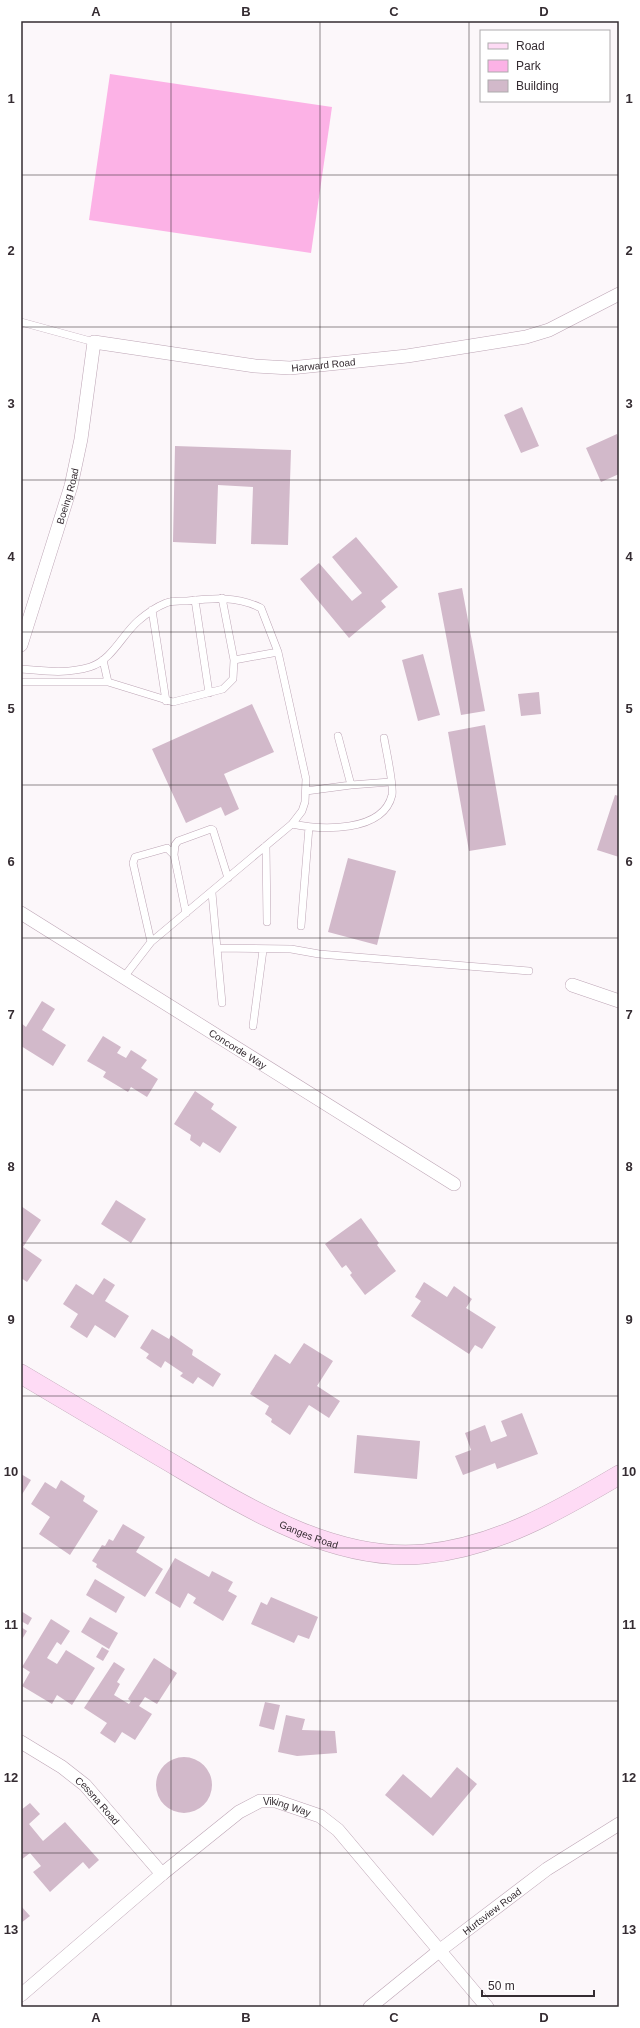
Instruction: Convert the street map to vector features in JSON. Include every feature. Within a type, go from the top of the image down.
[{"type":"street","name":"Harward Road","points":[[94,342],[255,366],[290,368],[351,363],[407,356],[526,337],[549,330],[619,294]]},
{"type":"street","name":"Boeing Road","points":[[21,645],[71,486],[81,439],[94,342]]},
{"type":"street","name":"Concorde Way","points":[[21,913],[454,1184]]},
{"type":"street","points":[[572,985],[619,1001]]},
{"type":"street","name":"Ganges Road","points":[[21,1374],[222,1493],[268,1517],[350,1549],[389,1555],[423,1554],[453,1550],[512,1532],[575,1501],[619,1475]]},
{"type":"street","name":"Cessna Road","points":[[21,1742],[62,1767],[85,1785],[162,1874]]},
{"type":"street","name":"Viking Way","points":[[21,1995],[162,1874],[239,1812],[260,1801],[276,1801],[320,1816],[338,1830],[487,2007]]},
{"type":"street","name":"Hurtsview Road","points":[[370,2007],[439,1951],[548,1869],[619,1824]]},
{"type":"lane","name":"Harward Road","points":[[21,322],[94,342]]},
{"type":"lane","points":[[21,682],[108,682],[173,702],[222,689],[230,683],[233,678],[234,660],[222,598]]},
{"type":"lane","points":[[21,669],[60,672],[91,667],[103,660],[119,645],[137,622],[152,610],[167,602],[222,598],[249,602],[261,608],[278,652],[304,767],[306,791],[302,811],[292,824],[212,893],[151,942],[124,977]]},
{"type":"lane","points":[[195,600],[209,693]]},
{"type":"lane","points":[[152,610],[166,701]]},
{"type":"lane","points":[[234,660],[278,652]]},
{"type":"lane","points":[[103,660],[108,682]]},
{"type":"lane","points":[[338,736],[351,784]]},
{"type":"lane","points":[[292,824],[309,827],[347,826],[376,818],[386,809],[392,794],[384,738]]},
{"type":"lane","points":[[306,791],[351,784],[390,782]]},
{"type":"lane","points":[[301,926],[309,827]]},
{"type":"lane","points":[[186,913],[174,855],[175,845],[178,841],[211,829],[214,830],[228,878]]},
{"type":"lane","points":[[266,846],[267,922]]},
{"type":"lane","points":[[151,942],[133,859],[135,857],[167,848],[174,855]]},
{"type":"lane","points":[[212,893],[222,1003]]},
{"type":"lane","points":[[217,948],[263,950],[291,949],[318,954],[529,971]]},
{"type":"lane","points":[[253,1026],[263,950]]},
{"type":"green space","points":[[110,74],[332,107],[311,253],[89,220]]},
{"type":"building","points":[[522,407],[539,446],[521,453],[504,415]]},
{"type":"building","points":[[617,434],[619,440],[619,474],[601,482],[586,448]]},
{"type":"building","points":[[175,446],[291,450],[288,545],[251,544],[253,487],[218,485],[216,544],[173,542]]},
{"type":"building","points":[[356,537],[398,587],[381,601],[386,607],[349,638],[300,579],[319,563],[352,601],[362,593],[332,557]]},
{"type":"building","points":[[462,588],[485,711],[461,715],[438,593]]},
{"type":"building","points":[[423,654],[440,715],[418,721],[402,660]]},
{"type":"building","points":[[539,692],[541,714],[521,716],[518,694]]},
{"type":"building","points":[[252,704],[274,752],[224,774],[239,809],[225,816],[221,807],[186,823],[152,749]]},
{"type":"building","points":[[485,725],[506,845],[469,851],[448,732]]},
{"type":"building","points":[[615,795],[619,796],[619,857],[597,850]]},
{"type":"building","points":[[348,858],[396,871],[377,945],[328,932]]},
{"type":"building","points":[[42,1001],[55,1009],[42,1030],[66,1045],[53,1066],[21,1046],[21,1023],[26,1027]]},
{"type":"building","points":[[103,1036],[121,1047],[117,1053],[126,1058],[131,1050],[147,1060],[141,1068],[158,1079],[147,1097],[131,1087],[128,1092],[103,1077],[106,1072],[87,1061]]},
{"type":"building","points":[[195,1091],[214,1104],[211,1109],[237,1127],[220,1153],[203,1142],[200,1147],[190,1140],[191,1135],[174,1124]]},
{"type":"building","points":[[116,1200],[146,1219],[131,1243],[101,1224]]},
{"type":"building","points":[[21,1206],[41,1220],[23,1247],[42,1260],[27,1282],[21,1278]]},
{"type":"building","points":[[361,1218],[379,1243],[377,1245],[396,1271],[365,1295],[350,1275],[352,1273],[346,1265],[342,1268],[325,1244]]},
{"type":"building","points":[[104,1278],[115,1285],[105,1301],[129,1316],[115,1338],[95,1325],[87,1338],[70,1327],[78,1314],[63,1304],[76,1284],[93,1295]]},
{"type":"building","points":[[424,1282],[447,1297],[454,1286],[472,1299],[466,1308],[496,1327],[482,1349],[475,1345],[469,1354],[411,1316],[421,1301],[415,1297]]},
{"type":"building","points":[[152,1329],[169,1339],[171,1335],[193,1350],[192,1355],[221,1374],[213,1387],[198,1377],[193,1384],[180,1376],[183,1373],[165,1361],[161,1368],[146,1358],[149,1354],[140,1348]]},
{"type":"building","points":[[304,1343],[333,1361],[317,1386],[340,1401],[329,1418],[309,1405],[290,1435],[271,1422],[272,1419],[265,1414],[269,1406],[250,1394],[275,1354],[290,1364]]},
{"type":"building","points":[[522,1413],[538,1454],[497,1469],[495,1463],[463,1475],[455,1456],[471,1450],[465,1433],[485,1425],[491,1442],[507,1436],[501,1421]]},
{"type":"building","points":[[357,1435],[420,1441],[417,1479],[354,1473]]},
{"type":"building","points":[[21,1474],[31,1480],[21,1496]]},
{"type":"building","points":[[61,1480],[85,1496],[83,1501],[98,1511],[70,1555],[39,1534],[50,1517],[31,1504],[45,1482],[56,1489]]},
{"type":"building","points":[[123,1524],[145,1537],[136,1552],[163,1569],[145,1597],[96,1567],[97,1564],[92,1561],[102,1545],[105,1546],[109,1539],[113,1541]]},
{"type":"building","points":[[175,1558],[209,1577],[212,1571],[233,1582],[228,1591],[237,1596],[223,1621],[193,1603],[196,1598],[188,1593],[180,1608],[155,1593]]},
{"type":"building","points":[[95,1579],[125,1597],[116,1613],[86,1595]]},
{"type":"building","points":[[271,1597],[318,1617],[309,1639],[298,1635],[294,1643],[251,1624],[261,1602],[267,1605]]},
{"type":"building","points":[[21,1611],[32,1618],[28,1625],[21,1621]]},
{"type":"building","points":[[90,1617],[118,1633],[109,1649],[81,1632]]},
{"type":"building","points":[[51,1619],[70,1631],[61,1645],[57,1642],[47,1658],[57,1664],[66,1650],[95,1668],[72,1705],[57,1695],[52,1704],[22,1686],[30,1672],[22,1667]]},
{"type":"building","points":[[21,1627],[27,1631],[21,1641]]},
{"type":"building","points":[[102,1647],[109,1651],[103,1661],[96,1657]]},
{"type":"building","points":[[154,1658],[177,1673],[157,1704],[145,1697],[139,1706],[152,1714],[135,1740],[122,1732],[115,1743],[100,1733],[107,1723],[84,1708],[114,1662],[125,1669],[117,1682],[120,1684],[114,1695],[129,1704],[131,1701],[128,1699]]},
{"type":"building","points":[[265,1702],[280,1705],[274,1730],[259,1726]]},
{"type":"building","points":[[286,1715],[305,1719],[302,1730],[335,1731],[337,1753],[297,1756],[278,1752]]},
{"type":"building","points":[[184,1757],[195,1759],[204,1765],[210,1774],[212,1785],[210,1796],[204,1805],[195,1811],[184,1813],[173,1811],[164,1805],[158,1796],[156,1785],[158,1774],[164,1765],[173,1759]]},
{"type":"building","points":[[457,1767],[477,1784],[433,1836],[385,1795],[403,1774],[431,1798]]},
{"type":"building","points":[[30,1803],[40,1814],[29,1824],[43,1841],[65,1822],[99,1860],[89,1869],[83,1862],[50,1892],[33,1872],[41,1866],[30,1853],[21,1860],[21,1810]]},
{"type":"building","points":[[21,1906],[30,1916],[21,1923]]}]
